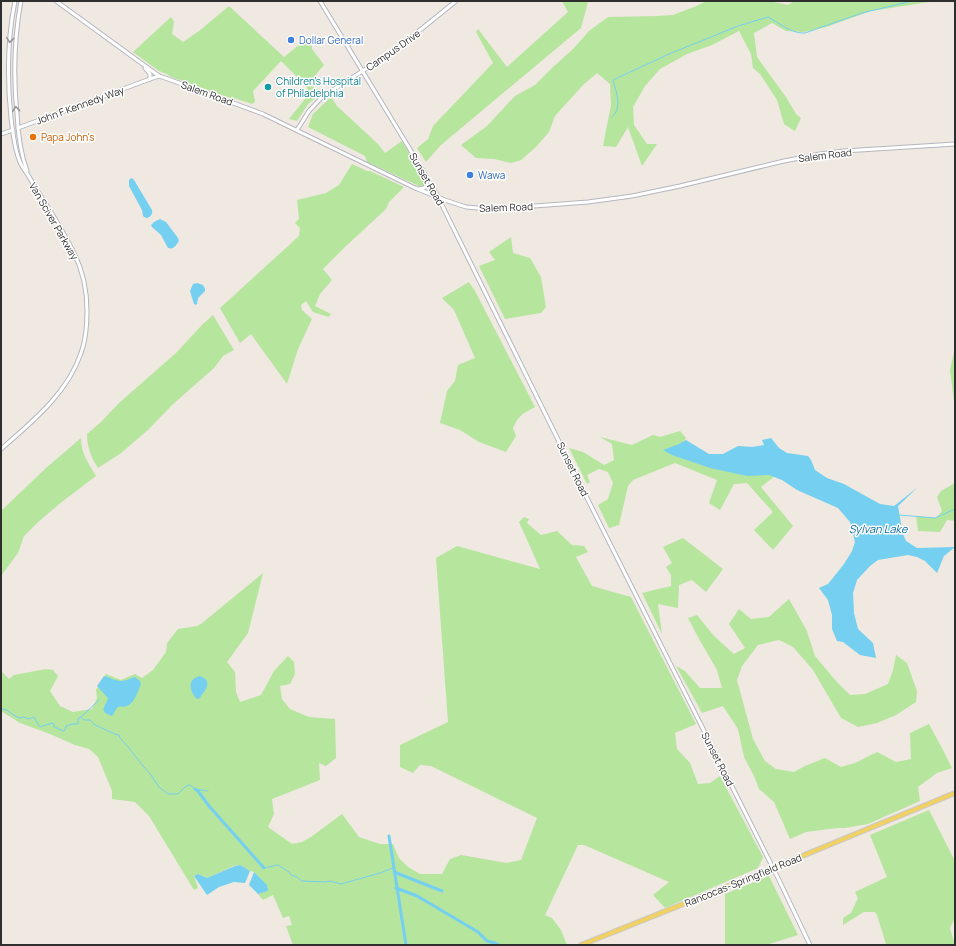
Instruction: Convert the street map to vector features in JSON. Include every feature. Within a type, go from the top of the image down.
[{"type":"main road","name":"Rancocas-Springfield Road","points":[[581,945],[955,793]]},
{"type":"street","name":"Van Sciver Parkway","points":[[1,449],[44,410],[67,382],[81,354],[86,327],[87,310],[82,275],[77,260],[55,219],[20,164],[14,143],[8,86],[8,63],[11,25],[15,1]]},
{"type":"street","name":"Van Sciver Parkway","points":[[21,1],[14,57],[14,90],[21,152],[28,176]]},
{"type":"street","name":"Salem Road","points":[[56,1],[159,76],[249,108],[418,189],[466,207],[491,209],[595,202],[680,186],[814,155],[955,144]]},
{"type":"street","name":"Sunset Road","points":[[320,1],[439,198],[810,945]]},
{"type":"street","name":"Campus Drive","points":[[297,130],[307,114],[320,99],[330,91],[378,62],[410,39],[456,1]]},
{"type":"street","points":[[140,62],[150,74],[150,79]]},
{"type":"street","name":"John F Kennedy Way","points":[[1,134],[159,76]]},
{"type":"street","points":[[418,189],[426,186],[428,181],[427,176]]},
{"type":"green space","points":[[562,1],[588,2],[581,28],[441,145],[426,162],[417,148],[428,139],[433,126],[493,63],[476,32],[478,29],[507,67],[568,12]]},
{"type":"green space","points":[[707,1],[769,1],[788,5],[794,1],[936,1],[871,11],[826,27],[804,32],[786,31],[772,23],[754,33],[757,57],[786,97],[796,114],[801,118],[795,131],[784,124],[777,100],[760,74],[753,68],[751,54],[739,31],[712,45],[687,54],[660,69],[645,86],[633,107],[634,125],[647,144],[657,144],[642,166],[628,127],[616,147],[603,146],[611,105],[610,84],[597,73],[583,85],[555,116],[549,132],[536,147],[521,160],[511,163],[494,159],[476,158],[461,145],[487,126],[515,96],[535,85],[574,48],[589,31],[608,17],[673,15]]},
{"type":"green space","points":[[229,6],[284,57],[305,40],[306,41],[310,36],[312,49],[324,65],[312,79],[314,88],[324,91],[308,104],[297,121],[289,119],[309,94],[307,87],[281,61],[253,91],[255,102],[252,104],[234,98],[236,100],[171,77],[159,71],[133,52],[171,17],[174,22],[172,34],[183,42]]},
{"type":"green space","points":[[331,97],[337,106],[378,144],[385,153],[402,141],[426,182],[424,185],[421,187],[367,162],[365,156],[308,127],[313,114]]},
{"type":"green space","points":[[352,164],[404,187],[389,202],[386,209],[323,269],[332,280],[320,294],[315,306],[331,314],[329,317],[313,312],[306,301],[301,305],[302,310],[312,319],[298,349],[287,384],[251,334],[240,343],[220,308],[299,236],[300,228],[295,223],[299,219],[297,200],[326,193],[339,185]]},
{"type":"green space","points":[[511,237],[513,253],[530,258],[541,277],[546,307],[541,313],[505,319],[479,266],[495,260],[489,252]]},
{"type":"green space","points":[[469,282],[535,407],[524,413],[517,420],[513,428],[516,436],[506,452],[479,442],[460,430],[440,423],[447,391],[455,381],[458,365],[475,358],[454,310],[442,298]]},
{"type":"green space","points":[[213,315],[234,350],[223,356],[214,368],[172,405],[149,429],[121,453],[98,468],[90,452],[87,434],[119,403],[176,353]]},
{"type":"green space","points":[[955,347],[955,409],[950,370]]},
{"type":"green space","points":[[680,431],[686,438],[677,452],[776,475],[761,487],[793,526],[773,550],[754,530],[773,512],[747,483],[734,484],[720,510],[709,503],[717,480],[675,463],[633,480],[628,486],[619,525],[609,528],[598,505],[608,499],[613,483],[608,472],[599,469],[587,475],[590,482],[587,484],[569,448],[583,452],[604,465],[614,460],[612,444],[600,437],[632,445],[653,435],[660,437]]},
{"type":"green space","points":[[81,438],[84,453],[96,476],[63,501],[24,536],[18,553],[1,576],[1,511],[46,468]]},
{"type":"green space","points":[[955,483],[955,521],[947,520],[940,532],[918,531],[916,516],[936,518],[942,511],[937,497],[941,491]]},
{"type":"green space","points":[[524,517],[529,519],[527,523],[541,535],[557,531],[572,545],[584,546],[588,552],[576,557],[592,586],[631,597],[696,724],[675,733],[677,749],[690,763],[698,784],[710,783],[720,776],[763,857],[758,868],[665,908],[653,895],[669,882],[584,845],[578,845],[545,915],[552,918],[561,930],[567,945],[293,945],[286,926],[292,925],[289,916],[283,918],[273,895],[263,900],[258,894],[268,891],[254,872],[240,865],[234,866],[207,878],[198,874],[194,876],[198,888],[194,890],[149,816],[135,802],[112,799],[112,791],[98,757],[89,749],[20,723],[1,711],[1,671],[9,679],[14,675],[46,669],[53,670],[58,676],[50,691],[60,706],[73,712],[92,709],[97,698],[96,690],[106,674],[121,680],[135,674],[142,678],[153,670],[166,652],[167,643],[178,629],[201,624],[263,573],[248,633],[227,662],[235,672],[236,692],[240,702],[261,695],[274,671],[288,656],[294,662],[295,674],[290,684],[280,686],[282,699],[290,709],[309,717],[335,719],[336,758],[326,766],[319,763],[320,780],[272,799],[274,814],[268,827],[292,844],[302,842],[311,837],[342,814],[359,837],[380,844],[393,844],[399,858],[408,867],[420,874],[442,874],[450,859],[461,855],[507,863],[521,860],[537,818],[431,766],[420,765],[413,773],[400,767],[400,745],[448,722],[436,558],[457,546],[540,569],[519,522]]},
{"type":"green space","points":[[683,538],[723,569],[706,592],[692,580],[679,585],[678,608],[658,604],[662,634],[642,593],[671,586],[671,575],[666,567],[672,563],[663,547]]},
{"type":"green space","points":[[789,599],[807,631],[815,656],[850,695],[865,694],[888,684],[896,655],[907,663],[917,691],[916,702],[896,715],[877,723],[858,727],[841,718],[813,670],[793,647],[779,640],[758,645],[742,666],[737,680],[753,739],[765,761],[776,769],[794,772],[825,758],[841,767],[855,763],[877,752],[896,762],[911,759],[910,733],[929,724],[952,768],[937,773],[918,787],[920,801],[868,824],[806,832],[790,839],[774,802],[759,789],[744,757],[738,729],[723,706],[702,713],[676,666],[685,671],[700,688],[722,688],[717,670],[688,618],[697,615],[714,636],[734,654],[745,648],[729,624],[739,609],[751,619],[769,617]]},
{"type":"green space","points":[[929,810],[955,861],[955,918],[950,928],[955,945],[884,945],[886,944],[875,912],[864,912],[843,925],[843,918],[851,913],[858,898],[855,892],[887,877],[870,835]]},
{"type":"green space","points":[[769,876],[798,935],[766,945],[725,945],[725,894]]},
{"type":"water","points":[[132,178],[152,210],[150,217],[146,218],[143,216],[142,210],[129,186],[129,180]]},
{"type":"water","points":[[160,219],[166,222],[178,238],[179,241],[173,248],[168,248],[161,235],[151,225]]},
{"type":"water","points":[[197,283],[203,285],[205,291],[198,298],[196,305],[194,304],[190,291],[193,284]]},
{"type":"water","name":"Sylvan Lake","points":[[771,438],[779,448],[787,453],[808,456],[815,470],[827,478],[844,484],[880,504],[894,506],[918,487],[898,506],[903,534],[906,541],[917,548],[955,547],[944,556],[937,573],[925,561],[908,555],[878,560],[857,580],[853,593],[854,613],[858,629],[873,643],[876,658],[860,655],[843,642],[837,641],[832,629],[832,615],[828,600],[819,588],[828,584],[844,564],[852,551],[855,542],[850,522],[838,508],[797,490],[782,480],[769,475],[747,476],[710,468],[672,455],[663,450],[686,440],[709,454],[723,454],[738,446],[752,447],[764,445],[762,440]]},
{"type":"water","points":[[104,676],[121,681],[135,677],[141,684],[132,703],[126,707],[118,707],[112,716],[104,711],[108,698],[97,686]]},
{"type":"water","points":[[200,676],[207,681],[207,686],[199,699],[197,699],[191,689],[191,683]]},
{"type":"water","points":[[240,865],[250,871],[245,883],[234,882],[219,887],[207,895],[194,876],[198,874],[207,878]]},
{"type":"water","points":[[254,872],[267,885],[268,891],[258,894],[249,885]]},
{"type":"waterway","points":[[612,117],[618,104],[613,80],[669,54],[738,26],[768,17],[790,30],[805,33],[862,13],[912,1]]},
{"type":"waterway","points":[[899,515],[935,518],[955,509]]},
{"type":"waterway","points":[[1,709],[7,710],[19,718],[24,717],[28,719],[34,717],[40,727],[52,723],[54,724],[54,727],[64,731],[66,726],[78,724],[78,719],[99,700]]},
{"type":"waterway","points":[[81,717],[84,720],[90,720],[95,725],[119,735],[159,787],[168,794],[178,794],[186,786],[190,785],[195,789],[208,791]]},
{"type":"waterway","points":[[195,789],[264,868]]},
{"type":"waterway","points":[[389,836],[406,945]]},
{"type":"waterway","points":[[264,868],[278,865],[302,881],[330,881],[341,884],[393,868]]},
{"type":"waterway","points":[[394,872],[442,891]]},
{"type":"waterway","points":[[396,888],[417,896],[478,932],[487,941],[499,945]]},
{"type":"place","name":"Dollar General","points":[[291,40]]},
{"type":"place","name":"Children's Hospital of Philadelphia","points":[[268,87]]},
{"type":"place","name":"Papa John's","points":[[33,137]]},
{"type":"place","name":"Wawa","points":[[470,175]]}]
